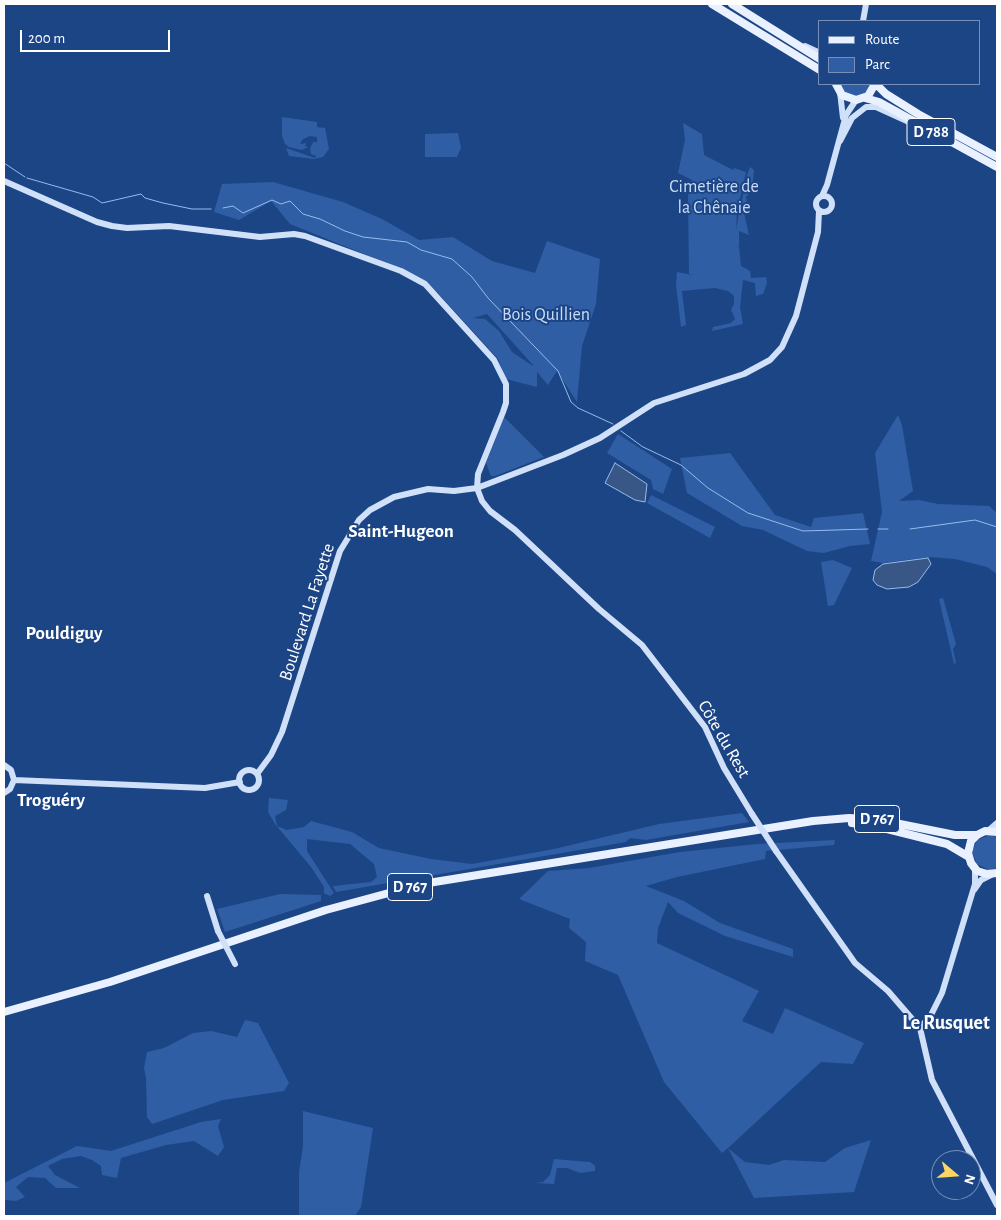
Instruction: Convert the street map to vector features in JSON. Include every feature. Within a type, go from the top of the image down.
[{"type":"main road","points":[[712,4],[818,69]]},
{"type":"main road","points":[[732,4],[818,58]]},
{"type":"main road","points":[[836,85],[840,92],[847,98],[856,100],[865,98],[875,85]]},
{"type":"main road","name":"D 788","points":[[877,85],[886,94],[911,109],[997,156]]},
{"type":"main road","name":"D 788","points":[[865,98],[879,102],[997,167]]},
{"type":"main road","name":"D 767","points":[[4,1012],[110,982],[326,910],[422,884],[778,825],[831,820],[880,820],[955,835],[976,835]]},
{"type":"main road","name":"D 767","points":[[831,820],[865,824],[920,837],[953,846],[968,857]]},
{"type":"main road","points":[[993,831],[976,835],[970,845],[968,857],[975,868],[994,874]]},
{"type":"street","points":[[863,20],[866,4]]},
{"type":"street","points":[[771,27],[818,53]]},
{"type":"street","points":[[840,92],[843,114],[840,141]]},
{"type":"street","points":[[818,232],[819,210],[816,204],[827,185],[846,115],[856,100]]},
{"type":"street","points":[[840,141],[852,118],[862,108],[869,106],[876,107],[942,137]]},
{"type":"street","points":[[818,232],[832,206],[831,199],[836,155]]},
{"type":"street","points":[[4,181],[97,222],[112,226],[127,228],[169,226],[260,237],[294,234],[305,236],[401,271],[425,284],[494,360],[506,384],[506,402],[478,474],[477,488]]},
{"type":"street","points":[[822,196],[831,199]]},
{"type":"street","points":[[819,210],[829,211]]},
{"type":"street","name":"Boulevard La Fayette","points":[[257,774],[271,755],[282,732],[340,551],[355,525],[370,510],[394,496],[428,490],[454,491],[477,488],[585,446],[654,403],[744,374],[770,360],[782,347],[791,330],[818,232]]},
{"type":"street","name":"Côte du Rest","points":[[477,488],[481,499],[490,511],[515,530],[599,609],[642,645],[704,727],[724,768],[752,814],[855,963],[888,991],[920,1028]]},
{"type":"street","points":[[4,765],[11,770],[14,780],[10,789],[4,794]]},
{"type":"street","points":[[250,770],[257,774],[258,783],[254,788],[244,788],[240,782],[240,776],[244,771],[250,770]]},
{"type":"street","points":[[14,780],[205,788],[240,782]]},
{"type":"street","points":[[993,831],[997,823]]},
{"type":"street","points":[[975,868],[972,893],[938,1004],[920,1028],[932,1080],[997,1205]]},
{"type":"street","points":[[972,893],[981,880],[994,874]]},
{"type":"street","points":[[207,896],[218,931],[235,964]]},
{"type":"green space","points":[[841,85],[871,85],[864,94],[855,96],[846,93]]},
{"type":"green space","points":[[282,117],[317,122],[317,127],[325,128],[329,149],[323,157],[314,159],[289,156],[286,148],[315,158],[316,156],[311,154],[310,149],[313,142],[317,142],[317,137],[310,136],[303,139],[300,144],[306,143],[305,146],[308,147],[302,150],[289,147],[285,144],[282,135]]},
{"type":"green space","name":"Cimetière de la Chênaie","points":[[683,123],[702,134],[704,155],[733,170],[734,168],[746,172],[737,212],[736,229],[747,175],[750,167],[754,170],[752,190],[746,197],[747,203],[743,208],[749,235],[739,231],[739,246],[737,247],[739,247],[741,266],[750,271],[751,278],[766,277],[767,283],[763,294],[756,296],[755,283],[743,280],[740,307],[743,324],[712,331],[713,327],[731,323],[735,319],[731,310],[734,304],[734,296],[728,291],[715,288],[682,291],[686,325],[681,327],[676,285],[677,272],[689,274],[688,196],[692,180],[678,173],[685,140]]},
{"type":"green space","points":[[458,133],[461,148],[457,157],[425,157],[425,134]]},
{"type":"green space","name":"Bois Quillien","points":[[273,182],[343,202],[382,219],[419,240],[453,237],[492,261],[535,273],[547,241],[600,259],[596,304],[582,346],[577,402],[557,371],[548,385],[537,372],[537,387],[506,379],[498,359],[437,292],[406,271],[290,224],[271,201],[239,220],[214,212],[222,184]],"holes":[[[487,314],[533,365],[512,352],[499,331],[485,319],[473,318]]]},
{"type":"green space","points":[[898,415],[902,425],[913,491],[899,501],[919,500],[938,504],[989,506],[997,513],[997,574],[987,567],[955,559],[930,557],[883,563],[871,561],[882,512],[875,453]]},
{"type":"green space","points":[[504,417],[544,457],[491,476],[486,463]]},
{"type":"green space","points":[[618,434],[672,469],[663,494],[653,489],[651,480],[607,453]]},
{"type":"green space","points":[[730,453],[775,515],[811,527],[814,518],[863,513],[870,544],[850,546],[824,553],[807,551],[763,530],[742,526],[687,493],[680,458]]},
{"type":"green space","points":[[651,495],[715,527],[710,538],[647,503]]},
{"type":"green space","points":[[833,560],[852,568],[834,605],[828,606],[821,562]]},
{"type":"green space","points":[[943,598],[956,644],[953,649],[956,663],[954,664],[939,599]]},
{"type":"green space","points":[[269,798],[288,800],[286,810],[275,816],[277,826],[287,830],[304,827],[311,821],[352,832],[379,848],[431,859],[472,864],[554,849],[659,824],[742,813],[749,822],[646,840],[630,838],[626,842],[336,892],[333,886],[371,882],[377,877],[374,864],[350,844],[307,839],[307,851],[334,893],[330,896],[324,893],[324,887],[311,867],[275,824],[268,812]]},
{"type":"green space","points":[[990,835],[997,837],[997,868],[989,870],[977,864],[972,852],[977,840]]},
{"type":"green space","points":[[835,840],[834,845],[766,851],[765,859],[677,877],[646,886],[684,901],[720,923],[793,949],[793,957],[725,936],[678,913],[668,902],[658,928],[657,943],[759,991],[742,1021],[773,1034],[785,1008],[864,1043],[853,1064],[821,1062],[722,1153],[664,1082],[618,975],[585,961],[586,942],[569,928],[570,919],[519,899],[548,871],[589,868],[680,852],[757,844]]},
{"type":"green space","points":[[280,894],[321,895],[321,901],[225,932],[217,909]]},
{"type":"green space","points":[[245,1020],[258,1023],[289,1083],[284,1091],[223,1100],[152,1124],[147,1117],[144,1068],[147,1052],[164,1048],[193,1033],[211,1031],[237,1037]]},
{"type":"green space","points":[[303,1111],[373,1128],[361,1207],[355,1216],[299,1216],[299,1172],[303,1146]]},
{"type":"green space","points":[[221,1119],[218,1126],[224,1147],[218,1156],[194,1141],[166,1145],[121,1158],[117,1178],[102,1175],[101,1166],[81,1156],[62,1159],[48,1166],[55,1175],[80,1188],[56,1188],[45,1178],[28,1177],[16,1187],[25,1197],[16,1201],[4,1200],[4,1183],[77,1146],[111,1151],[201,1122]]},
{"type":"green space","points":[[871,1140],[854,1192],[754,1198],[728,1148],[745,1162],[769,1165],[784,1160],[825,1162],[845,1148]]},
{"type":"green space","points":[[554,1159],[590,1162],[595,1166],[595,1171],[580,1173],[567,1168],[557,1168],[554,1184],[535,1183],[543,1182],[550,1175]]},
{"type":"shaded area","points":[[615,463],[647,484],[645,502],[635,500],[605,483]]},
{"type":"shaded area","points":[[928,558],[931,564],[918,582],[909,587],[887,589],[877,585],[873,580],[875,570],[883,564]]},
{"type":"waterway","points":[[4,163],[25,177]]},
{"type":"waterway","points":[[27,178],[93,197],[102,203],[141,194],[145,198],[163,203],[192,209],[211,209]]},
{"type":"waterway","points":[[223,208],[233,206],[243,213],[272,200],[281,204],[290,201],[303,214],[320,219],[345,231],[363,237],[407,242],[421,250],[452,259],[472,277],[488,298],[558,371],[571,402],[578,408],[613,424]]},
{"type":"waterway","points":[[621,431],[643,447],[681,465],[708,488],[748,513],[803,531],[868,529]]},
{"type":"waterway","points":[[910,529],[975,520],[997,527]]},
{"type":"waterway","points":[[878,529],[888,529]]},
{"type":"district","name":"Saint-Hugeon","points":[[401,531]]},
{"type":"district","name":"Pouldiguy","points":[[64,633]]},
{"type":"district","name":"Troguéry","points":[[51,800]]},
{"type":"district","name":"Le Rusquet","points":[[946,1023]]}]
